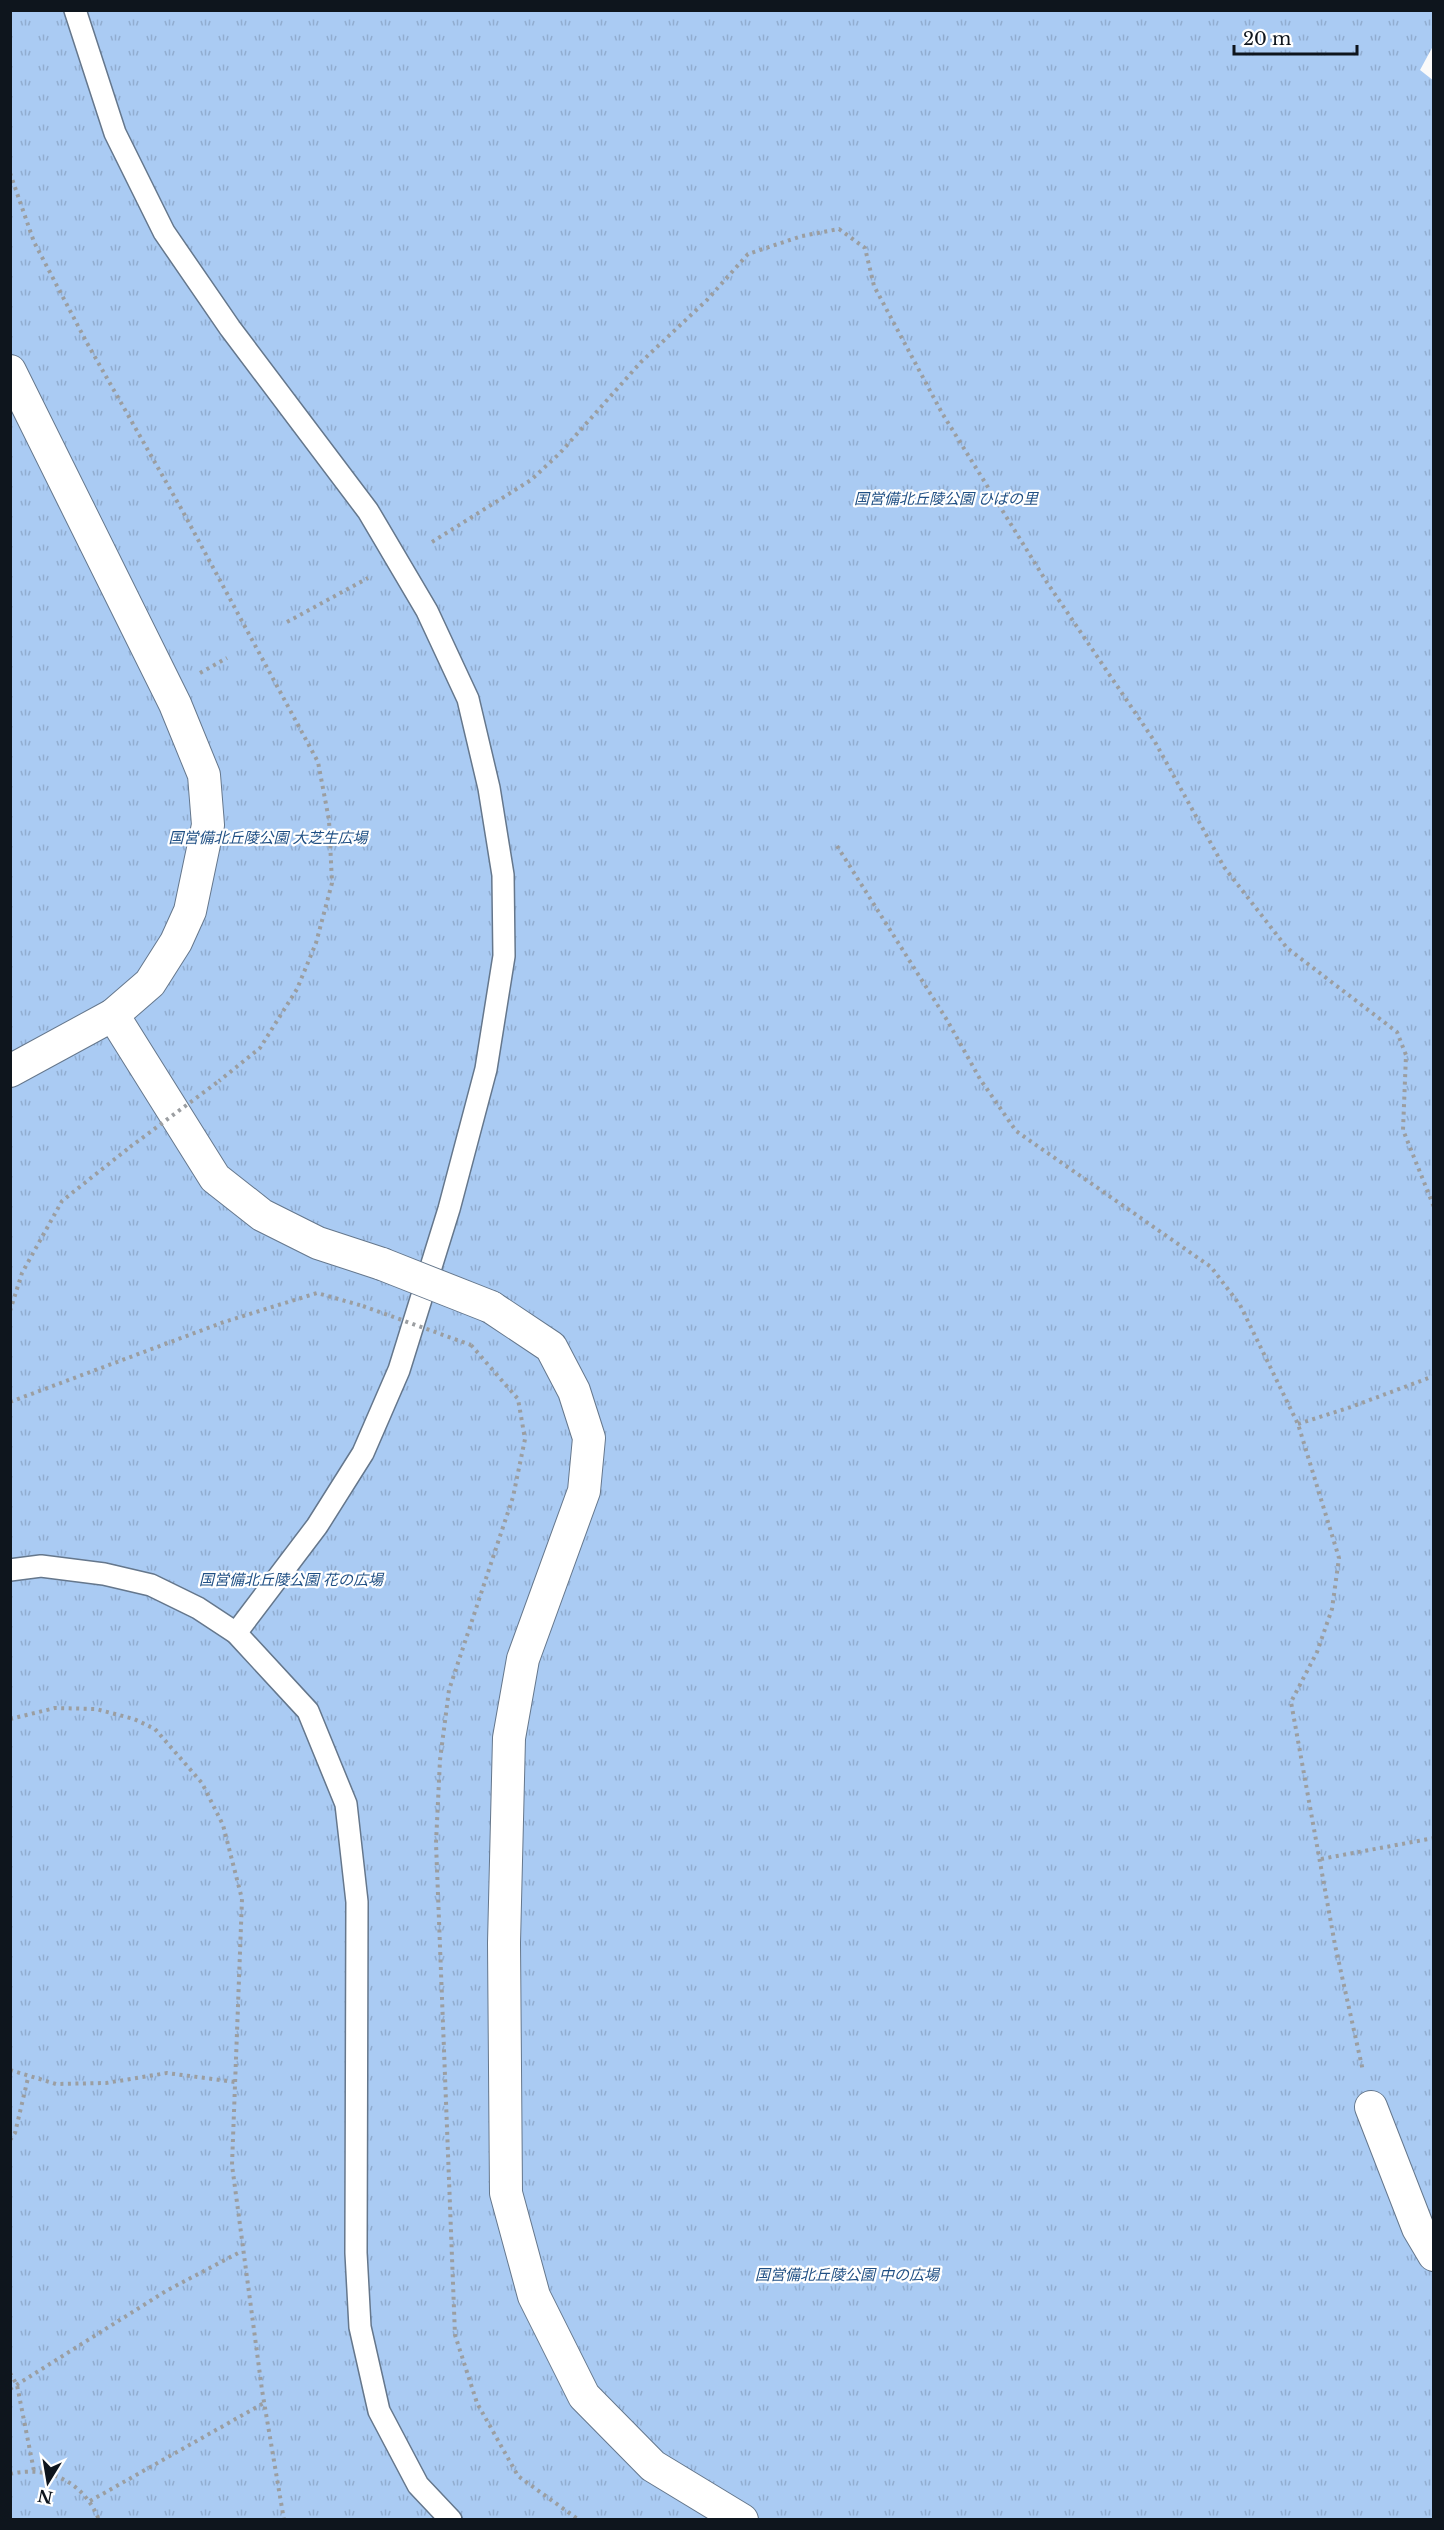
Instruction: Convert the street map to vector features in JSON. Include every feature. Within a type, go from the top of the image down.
[{"type":"street","points":[[10,371],[168,691],[204,775],[208,825],[190,911],[176,942],[150,983],[113,1015],[10,1071]]},
{"type":"street","points":[[113,1015],[215,1178],[262,1215],[318,1243],[382,1264],[491,1307],[551,1347],[574,1391],[589,1438],[584,1491],[523,1659],[509,1738],[504,1943],[506,2193],[534,2296],[584,2396],[653,2466],[742,2520]]},
{"type":"street","points":[[1371,2107],[1418,2228],[1434,2255]]},
{"type":"lane","points":[[75,10],[115,133],[164,232],[230,327],[368,511],[427,611],[468,699],[489,788],[504,874],[504,956],[486,1070],[449,1209],[399,1370],[363,1452],[329,1507],[278,1580],[236,1633]]},
{"type":"lane","points":[[10,1570],[41,1566],[104,1574],[151,1586],[198,1608],[236,1633],[308,1711],[346,1804],[357,1902],[356,2253],[360,2327],[368,2373],[379,2411],[418,2485],[451,2520]]},
{"type":"path","points":[[10,173],[34,242],[87,343],[182,510],[318,762],[329,820],[332,883],[316,943],[297,989],[260,1048],[62,1201],[22,1273],[10,1311]]},
{"type":"path","points":[[432,542],[531,480],[560,453],[641,362],[707,300],[748,254],[802,236],[839,229],[865,248],[874,286],[942,413],[1046,581],[1155,742],[1224,867],[1287,948],[1397,1032],[1406,1055],[1403,1130],[1434,1206]]},
{"type":"path","points":[[287,622],[368,578]]},
{"type":"path","points":[[837,846],[947,1020],[980,1079],[1016,1131],[1211,1267],[1240,1305],[1298,1424],[1339,1558],[1332,1609],[1321,1641],[1291,1702],[1335,1945],[1371,2107]]},
{"type":"path","points":[[10,1402],[224,1322],[317,1293],[363,1306],[471,1345]]},
{"type":"path","points":[[1298,1424],[1434,1376]]},
{"type":"path","points":[[10,1719],[55,1708],[96,1709],[134,1719],[155,1729],[202,1783],[223,1825],[242,1899],[232,2165],[264,2403],[284,2520]]},
{"type":"path","points":[[1321,1859],[1434,1838]]},
{"type":"path","points":[[10,2070],[28,2078],[56,2084],[84,2085],[167,2073],[235,2082]]},
{"type":"path","points":[[10,2140],[15,2133],[28,2078]]},
{"type":"path","points":[[10,2389],[166,2291],[242,2251]]},
{"type":"path","points":[[10,2373],[17,2385],[34,2470]]},
{"type":"path","points":[[90,2501],[264,2403]]},
{"type":"path","points":[[10,2474],[34,2470],[61,2477],[77,2487],[90,2501],[99,2520]]},
{"type":"green space","points":[[11,11],[1433,11],[1433,46],[1420,70],[1434,81],[1433,2519],[11,2520]]},
{"type":"park label","name":"国営備北丘陵公園 ひばの里","points":[[946,499]]},
{"type":"park label","name":"国営備北丘陵公園 大芝生広場","points":[[268,838]]},
{"type":"park label","name":"国営備北丘陵公園 花の広場","points":[[291,1580]]},
{"type":"park label","name":"国営備北丘陵公園 中の広場","points":[[847,2275]]}]
